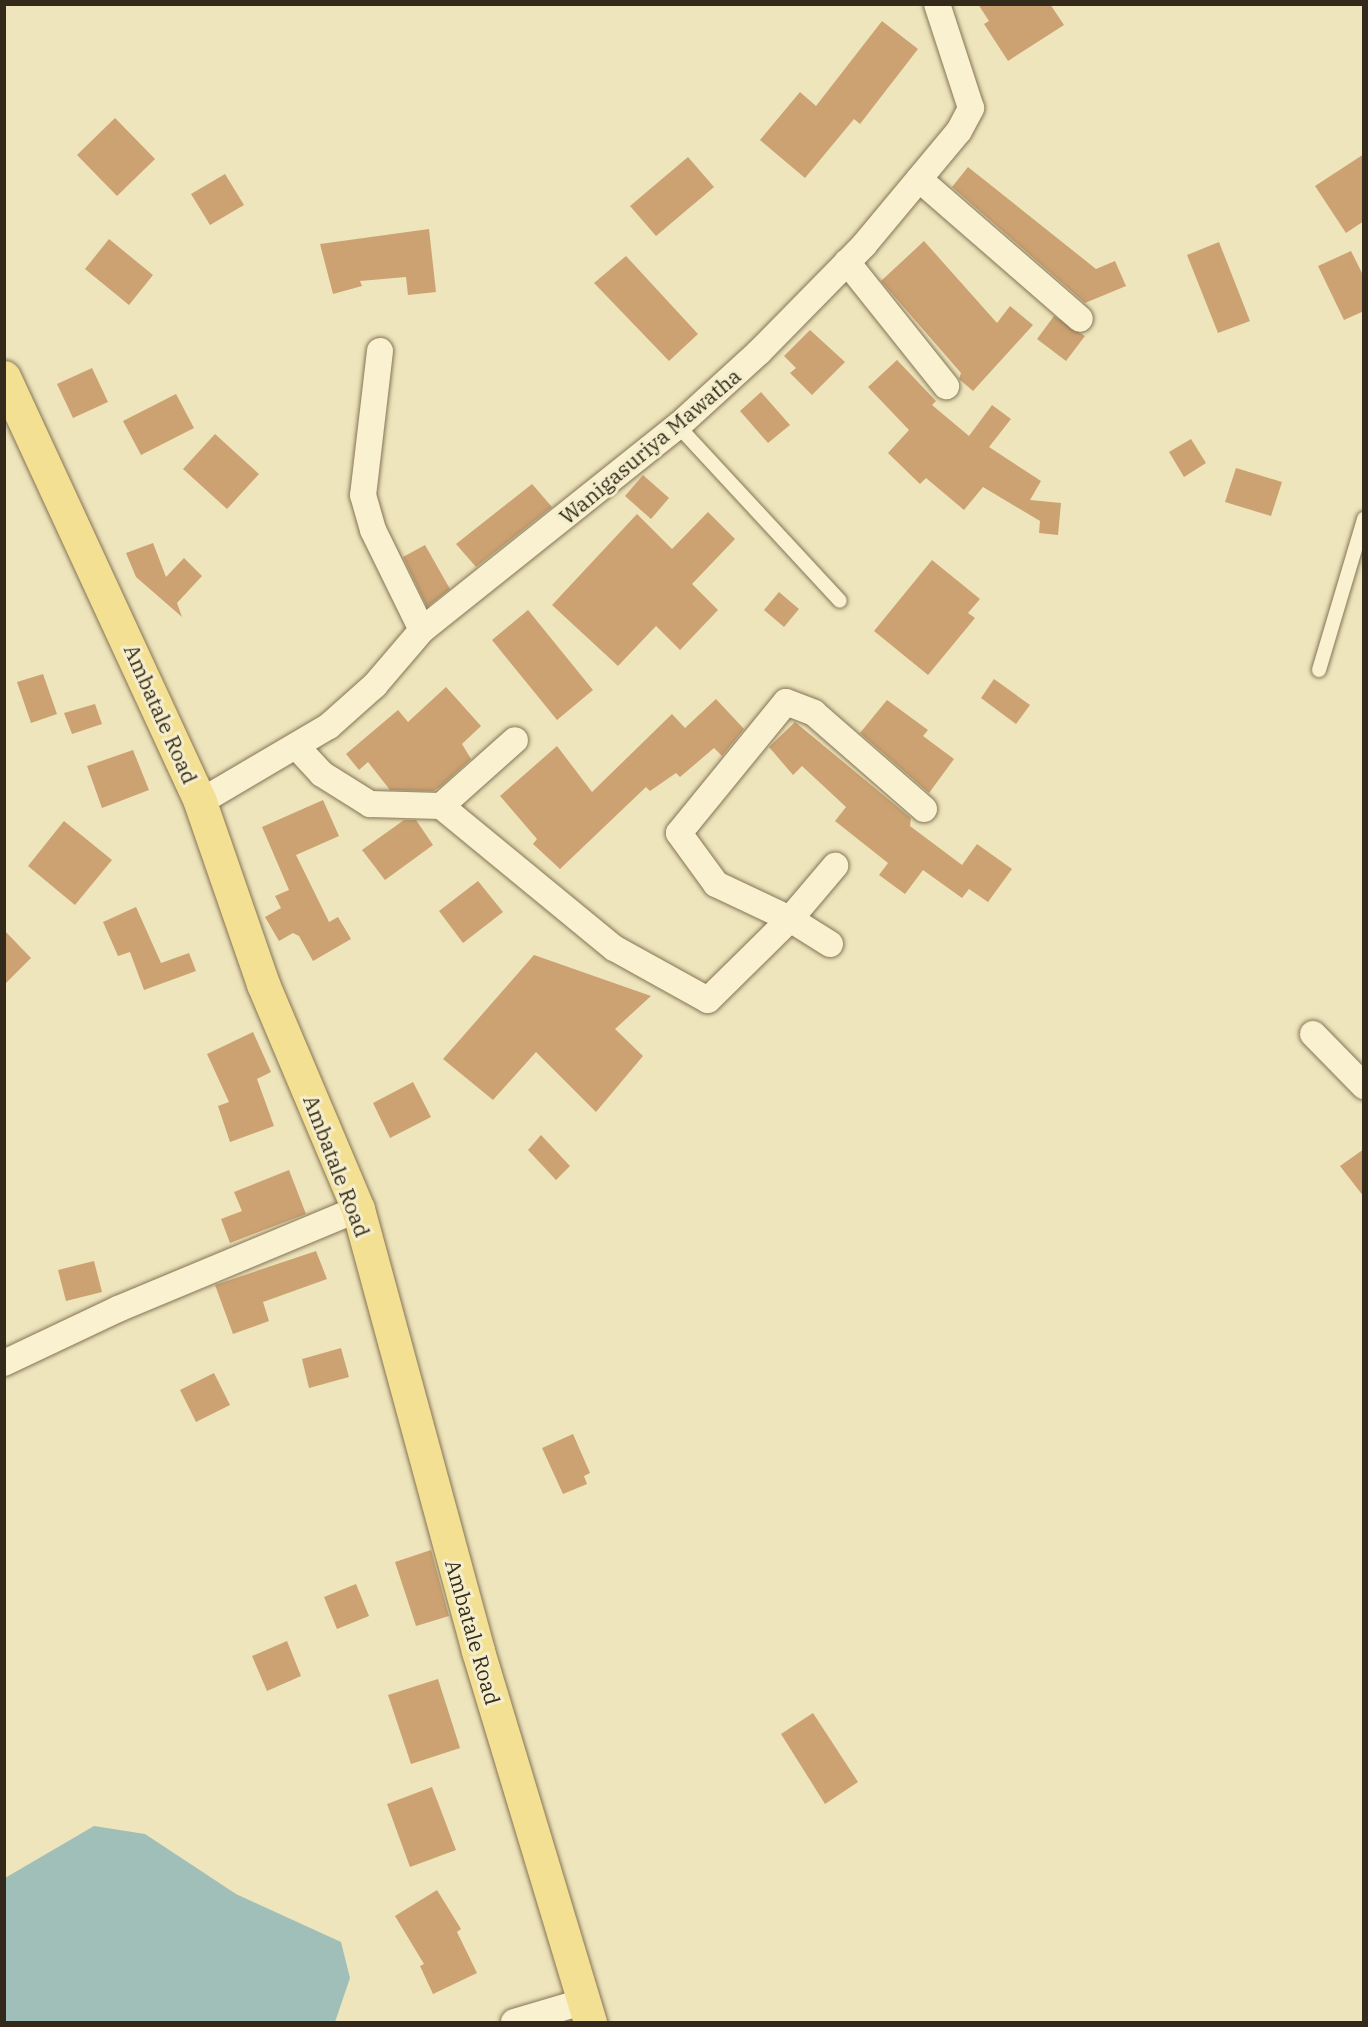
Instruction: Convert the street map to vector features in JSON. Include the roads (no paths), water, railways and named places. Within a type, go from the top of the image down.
[{"type":"main road","name":"Ambatale Road","points":[[4,376],[200,802],[263,984],[358,1209],[478,1651],[586,2012]]},
{"type":"street","name":"Wanigasuriya Mawatha","points":[[200,802],[329,726],[375,685],[422,630],[678,426],[848,262],[919,179],[971,108],[937,4]]},
{"type":"street","points":[[919,179],[1080,319]]},
{"type":"street","points":[[848,262],[946,386]]},
{"type":"street","points":[[380,351],[363,495],[374,530],[422,630]]},
{"type":"street","points":[[830,944],[790,919],[716,884],[680,833],[786,702],[814,713],[924,809]]},
{"type":"street","points":[[441,806],[515,740]]},
{"type":"street","points":[[296,746],[322,774],[370,804],[441,806],[614,948],[708,1000],[790,919],[835,866]]},
{"type":"street","points":[[1313,1034],[1364,1086]]},
{"type":"street","points":[[4,1363],[118,1309],[358,1209]]},
{"type":"street","points":[[514,2022],[586,2012]]},
{"type":"lane","points":[[678,426],[840,601]]},
{"type":"lane","points":[[1319,670],[1364,519]]},
{"type":"water","points":[[94,1826],[145,1834],[236,1894],[341,1942],[350,1978],[335,2022],[5,2022],[5,1878]]}]
